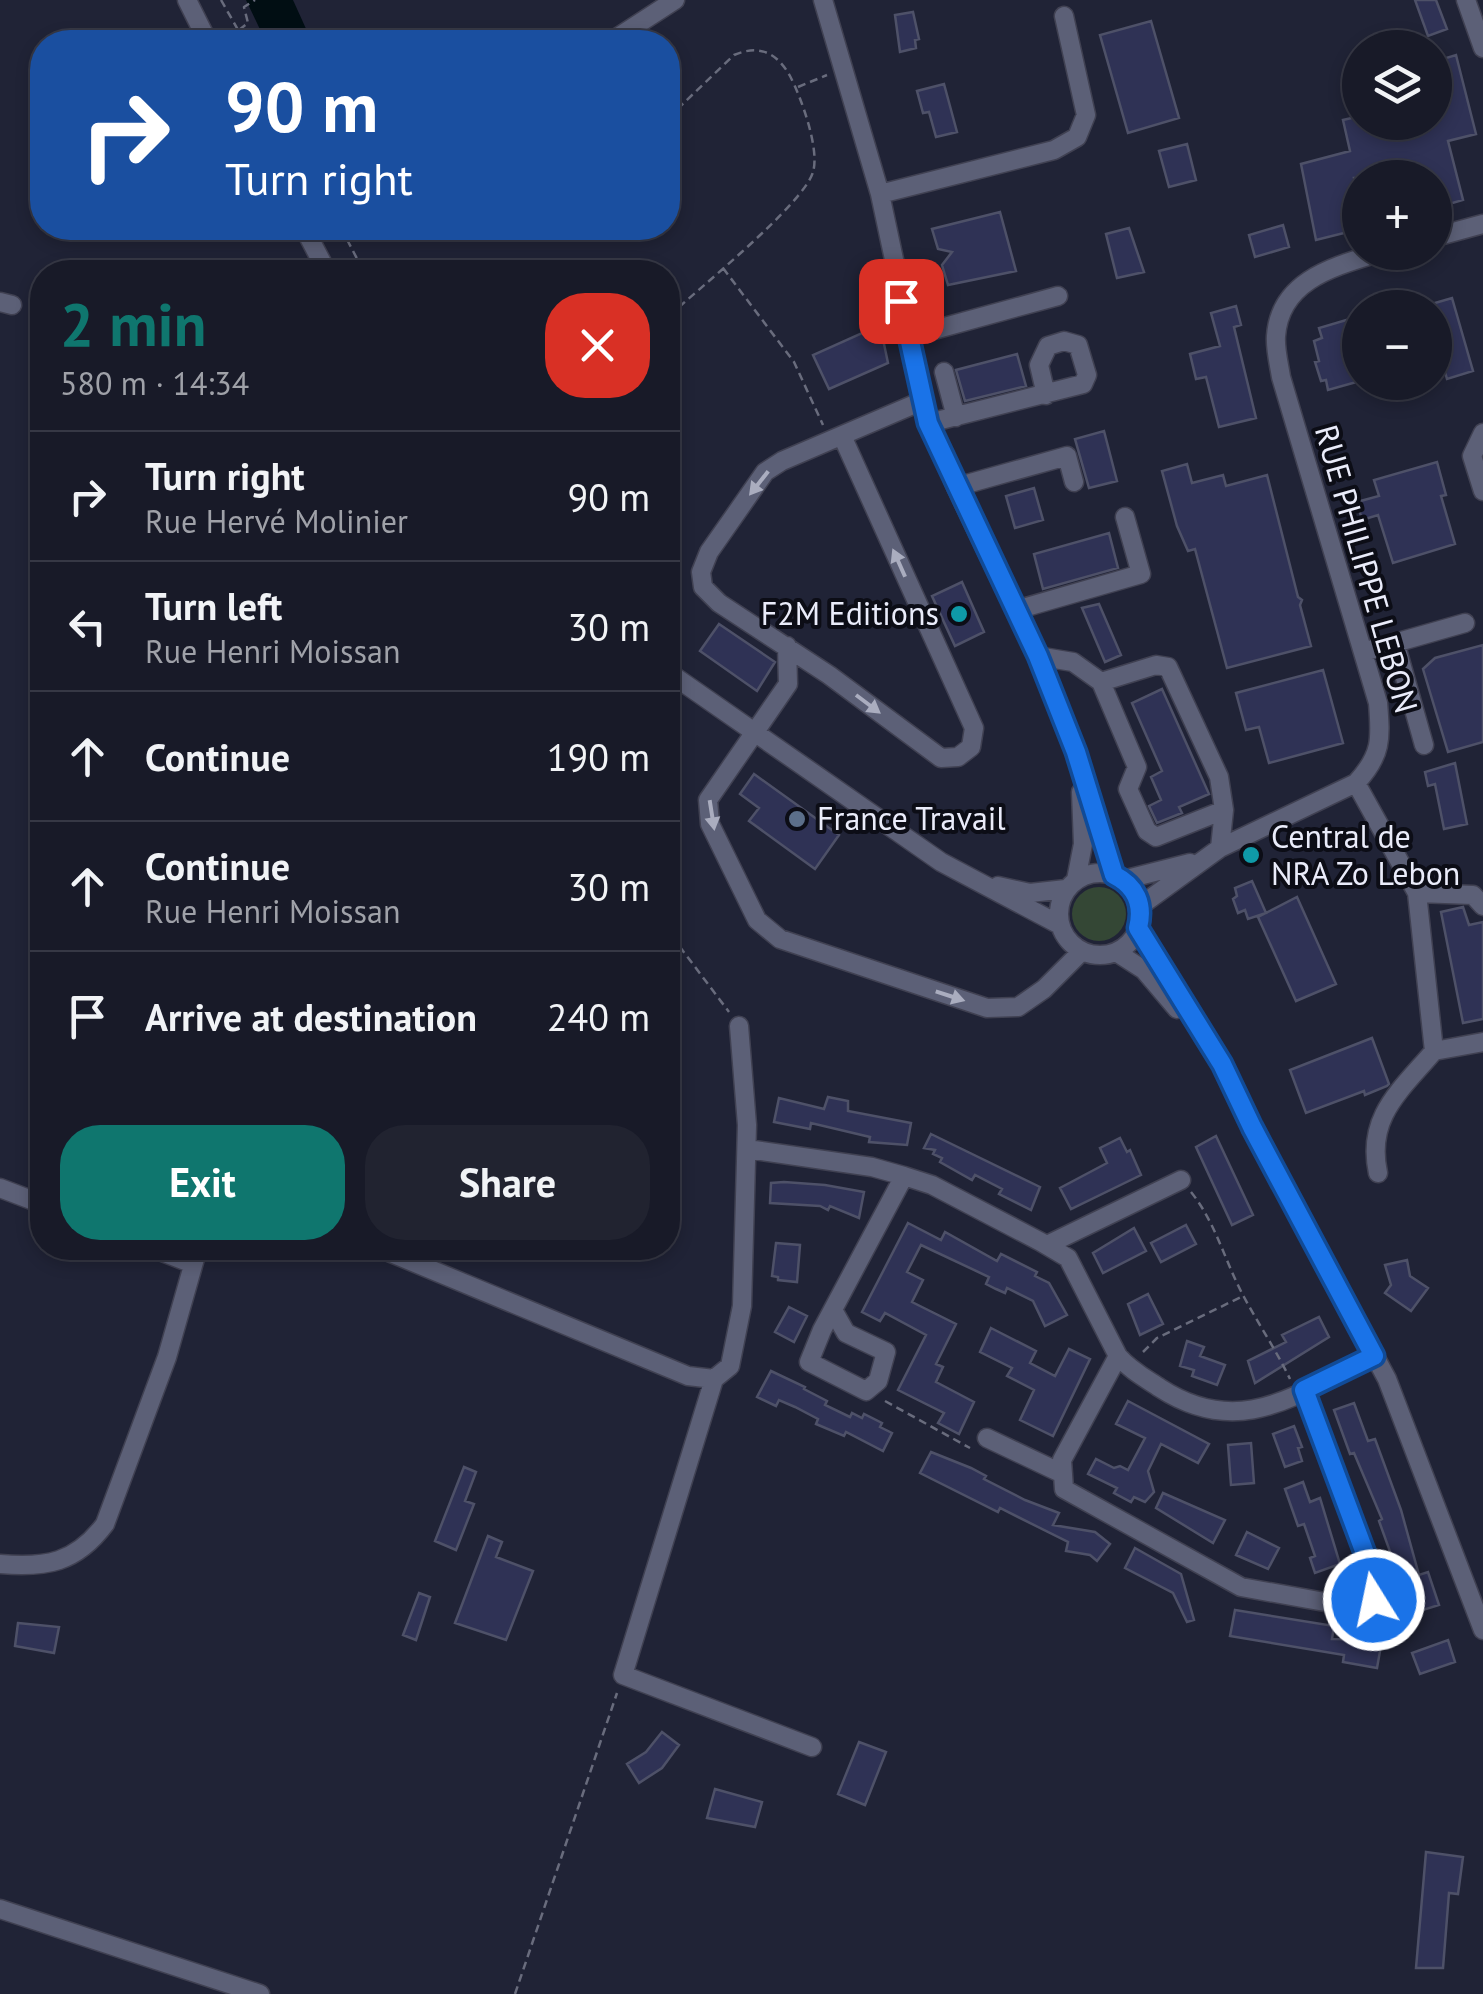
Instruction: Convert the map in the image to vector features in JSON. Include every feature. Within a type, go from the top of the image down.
[{"type":"street","points":[[186,0],[202,30]]},
{"type":"street","points":[[629,30],[676,0]]},
{"type":"street","points":[[824,0],[880,194],[928,423],[1038,656],[1076,752],[1118,877],[1137,896],[1138,928],[1126,946],[1116,952],[1093,955],[1082,951],[1072,945],[1060,925],[1060,900],[1071,885],[1083,844],[1076,752]]},
{"type":"street","points":[[1466,0],[1483,48]]},
{"type":"street","points":[[880,194],[1054,150],[1077,137],[1086,114],[1064,16]]},
{"type":"street","points":[[1452,232],[1483,224]]},
{"type":"street","name":"RUE PHILIPPE LEBON","points":[[1342,264],[1302,284],[1286,304],[1276,335],[1280,376],[1378,703],[1381,738],[1372,765],[1356,783]]},
{"type":"street","points":[[908,337],[1058,296]]},
{"type":"street","points":[[944,372],[956,416]]},
{"type":"street","points":[[928,423],[1046,395]]},
{"type":"street","points":[[836,439],[974,728],[971,746],[958,757],[941,758],[829,675],[719,603],[703,587],[701,572],[710,552],[764,472],[836,439],[922,401]]},
{"type":"street","points":[[1483,433],[1472,456],[1483,491]]},
{"type":"street","points":[[956,487],[1066,456],[1074,482]]},
{"type":"street","points":[[1016,610],[1141,574],[1125,517]]},
{"type":"street","points":[[1363,652],[1465,622]]},
{"type":"street","points":[[1395,642],[1424,745]]},
{"type":"street","points":[[787,646],[788,684]]},
{"type":"street","points":[[1038,656],[1073,662],[1101,682],[1138,767],[1128,789],[1147,830],[1156,837],[1224,810]]},
{"type":"street","points":[[1101,682],[1156,665],[1168,667],[1219,777],[1224,810],[1220,848]]},
{"type":"street","points":[[829,675],[805,677],[788,684],[708,800],[710,824],[757,920],[780,939],[987,1008],[1018,1006],[1044,989],[1082,951]]},
{"type":"street","points":[[680,680],[941,862],[1060,925]]},
{"type":"street","points":[[1140,906],[1220,848],[1356,783],[1417,893],[1434,1051]]},
{"type":"street","points":[[973,880],[1030,894],[1071,885],[1088,874],[1118,877],[1200,860]]},
{"type":"street","points":[[1417,893],[1473,895],[1483,906]]},
{"type":"street","points":[[1138,928],[1222,1064],[1387,1379],[1483,1630]]},
{"type":"street","points":[[1116,952],[1144,970],[1222,1064]]},
{"type":"street","points":[[739,1026],[747,1149],[742,1306],[730,1366],[714,1379],[623,1676],[812,1747]]},
{"type":"street","points":[[1378,1174],[1373,1147],[1385,1109],[1434,1051],[1483,1042]]},
{"type":"street","points":[[747,1149],[872,1166],[904,1176],[932,1185],[1047,1245],[1068,1258],[1122,1361],[1178,1400],[1226,1414],[1262,1410],[1374,1356]]},
{"type":"street","points":[[833,1310],[846,1333],[886,1352],[878,1381],[866,1391],[809,1362],[833,1310],[904,1176]]},
{"type":"street","points":[[1047,1245],[1182,1180]]},
{"type":"street","points":[[0,1188],[30,1199]]},
{"type":"street","points":[[0,1564],[38,1566],[68,1558],[90,1544],[104,1524],[167,1358],[194,1260]]},
{"type":"street","points":[[408,1260],[688,1376],[714,1379]]},
{"type":"street","points":[[1122,1361],[1062,1460],[1064,1488],[1241,1586],[1347,1606],[1374,1600],[1375,1580],[1301,1392]]},
{"type":"street","points":[[986,1438],[1063,1474]]},
{"type":"street","points":[[0,1909],[260,1994]]},
{"type":"path","points":[[221,0],[238,30],[248,23],[244,7],[256,0]]},
{"type":"path","points":[[680,106],[722,64],[745,50],[766,51],[775,56],[796,88],[814,146],[813,172],[798,198],[680,305]]},
{"type":"path","points":[[796,88],[819,77],[844,72]]},
{"type":"path","points":[[722,267],[794,362],[836,439]]},
{"type":"path","points":[[680,947],[739,1026]]},
{"type":"path","points":[[1182,1180],[1196,1197],[1243,1296],[1301,1392]]},
{"type":"path","points":[[1122,1361],[1157,1338],[1243,1296]]},
{"type":"path","points":[[866,1391],[970,1448],[986,1438]]},
{"type":"path","points":[[515,1994],[623,1676]]},
{"type":"green space","points":[[1099,887],[1118,895],[1126,914],[1118,933],[1099,941],[1080,933],[1072,914],[1080,895]]},
{"type":"shaded area","points":[[246,0],[293,0],[307,30],[260,30]]},
{"type":"building","points":[[1415,0],[1436,0],[1447,29],[1426,30]]},
{"type":"building","points":[[913,12],[919,39],[915,40],[916,48],[900,52],[895,15]]},
{"type":"building","points":[[1151,21],[1179,118],[1128,133],[1100,35]]},
{"type":"building","points":[[1456,55],[1476,134],[1452,140],[1452,56]]},
{"type":"building","points":[[944,84],[957,132],[936,137],[929,112],[923,113],[917,91]]},
{"type":"building","points":[[1348,140],[1452,140],[1448,141],[1463,200],[1452,203],[1452,160],[1342,160],[1342,234],[1316,240],[1301,164],[1350,151]]},
{"type":"building","points":[[1187,144],[1196,180],[1169,187],[1159,151]]},
{"type":"building","points":[[1000,212],[1016,271],[948,285],[942,265],[952,252],[938,249],[932,229]]},
{"type":"building","points":[[1283,225],[1289,247],[1255,257],[1249,235]]},
{"type":"building","points":[[1129,228],[1144,272],[1117,278],[1106,234]]},
{"type":"building","points":[[1452,298],[1473,371],[1452,377]]},
{"type":"building","points":[[1236,306],[1241,325],[1234,327],[1256,418],[1219,427],[1206,377],[1196,379],[1190,354],[1220,346],[1211,313]]},
{"type":"building","points":[[1342,321],[1342,386],[1328,390],[1315,362],[1319,361],[1314,341],[1322,338],[1319,328]]},
{"type":"building","points":[[880,325],[888,363],[829,389],[813,355]]},
{"type":"building","points":[[1017,354],[1026,386],[965,401],[956,370]]},
{"type":"building","points":[[1104,431],[1117,481],[1089,488],[1075,439]]},
{"type":"building","points":[[1437,462],[1446,495],[1441,496],[1455,544],[1393,563],[1378,515],[1362,520],[1357,502],[1379,496],[1374,480]]},
{"type":"building","points":[[1187,464],[1192,483],[1223,475],[1226,486],[1267,475],[1311,646],[1227,668],[1195,549],[1188,551],[1177,526],[1162,471]]},
{"type":"building","points":[[1034,488],[1043,520],[1015,528],[1006,496]]},
{"type":"building","points":[[1109,533],[1118,568],[1043,589],[1034,554]]},
{"type":"building","name":"F2M Editions","points":[[962,582],[984,632],[955,646],[932,596]]},
{"type":"building","points":[[1099,604],[1121,655],[1105,662],[1082,608]]},
{"type":"building","points":[[719,624],[775,662],[757,691],[700,651]]},
{"type":"building","points":[[1483,645],[1483,742],[1448,752],[1423,669],[1435,658]]},
{"type":"building","points":[[1323,670],[1343,743],[1269,763],[1259,727],[1246,730],[1236,693]]},
{"type":"building","points":[[1162,689],[1209,794],[1179,807],[1182,813],[1157,823],[1149,806],[1161,800],[1151,777],[1162,771],[1132,703]]},
{"type":"building","points":[[1455,763],[1467,824],[1444,829],[1435,784],[1428,786],[1425,772]]},
{"type":"building","points":[[754,774],[839,835],[815,869],[749,821],[759,808],[740,794]]},
{"type":"building","points":[[1252,881],[1266,913],[1248,919],[1245,910],[1238,913],[1233,899],[1237,896],[1235,888]]},
{"type":"building","points":[[1297,897],[1336,984],[1296,1001],[1258,917]]},
{"type":"building","points":[[1463,907],[1469,925],[1483,922],[1483,1019],[1463,1023],[1441,912]]},
{"type":"building","points":[[1372,1038],[1389,1084],[1306,1113],[1290,1070]]},
{"type":"building","points":[[828,1097],[848,1101],[848,1111],[911,1123],[907,1145],[869,1142],[870,1137],[811,1123],[810,1129],[774,1122],[779,1098],[824,1109]]},
{"type":"building","points":[[931,1134],[1040,1187],[1031,1210],[999,1194],[1002,1189],[975,1175],[972,1180],[940,1162],[942,1158],[933,1154],[935,1150],[924,1148]]},
{"type":"building","points":[[1216,1136],[1253,1215],[1232,1225],[1196,1147]]},
{"type":"building","points":[[1120,1138],[1141,1175],[1071,1209],[1060,1188],[1107,1163],[1100,1148]]},
{"type":"building","points":[[771,1183],[864,1192],[859,1218],[830,1206],[828,1210],[820,1206],[770,1203]]},
{"type":"building","points":[[908,1223],[941,1240],[945,1232],[997,1261],[1001,1254],[1037,1272],[1035,1276],[1049,1283],[1067,1315],[1045,1326],[1033,1301],[1007,1288],[1005,1293],[986,1284],[989,1277],[921,1245],[907,1272],[923,1280],[912,1302],[956,1324],[936,1364],[943,1367],[936,1382],[974,1402],[959,1434],[938,1423],[944,1413],[898,1390],[926,1335],[885,1313],[880,1321],[862,1312]]},
{"type":"building","points":[[1186,1225],[1196,1244],[1161,1262],[1151,1243]]},
{"type":"building","points":[[1134,1228],[1146,1251],[1103,1273],[1093,1253]]},
{"type":"building","points":[[776,1243],[800,1245],[797,1282],[772,1276]]},
{"type":"building","points":[[1407,1260],[1410,1276],[1428,1288],[1411,1311],[1385,1293],[1391,1285],[1385,1265]]},
{"type":"building","points":[[1148,1294],[1163,1324],[1140,1335],[1128,1304]]},
{"type":"building","points":[[789,1307],[807,1316],[794,1342],[775,1332]]},
{"type":"building","points":[[1319,1317],[1329,1337],[1255,1383],[1248,1361],[1286,1342],[1282,1335]]},
{"type":"building","points":[[991,1328],[1036,1351],[1030,1363],[1055,1376],[1069,1349],[1090,1359],[1053,1436],[1020,1420],[1034,1390],[1007,1376],[1012,1368],[980,1352]]},
{"type":"building","points":[[1187,1341],[1204,1347],[1200,1356],[1225,1365],[1217,1385],[1192,1376],[1194,1370],[1180,1366]]},
{"type":"building","points":[[771,1371],[805,1387],[827,1401],[825,1405],[850,1417],[852,1413],[862,1418],[864,1414],[882,1423],[880,1427],[892,1433],[883,1451],[846,1432],[844,1436],[816,1424],[818,1419],[779,1400],[776,1406],[757,1397]]},
{"type":"building","points":[[1128,1401],[1209,1444],[1198,1463],[1161,1444],[1148,1471],[1154,1492],[1145,1502],[1134,1497],[1131,1502],[1114,1493],[1117,1488],[1088,1474],[1096,1459],[1128,1470],[1145,1438],[1116,1424]]},
{"type":"building","points":[[1354,1403],[1368,1441],[1375,1439],[1419,1575],[1428,1572],[1439,1605],[1423,1610],[1417,1595],[1402,1600],[1396,1583],[1401,1582],[1379,1521],[1382,1519],[1354,1453],[1350,1454],[1334,1410]]},
{"type":"building","points":[[1294,1426],[1302,1447],[1298,1448],[1302,1461],[1285,1467],[1273,1434]]},
{"type":"building","points":[[1251,1443],[1254,1483],[1231,1485],[1228,1445]]},
{"type":"building","points":[[931,1452],[1059,1513],[1053,1525],[1095,1532],[1110,1544],[1097,1561],[1090,1555],[1066,1551],[1068,1542],[920,1473]]},
{"type":"building","points":[[464,1467],[476,1472],[465,1501],[474,1504],[456,1550],[435,1541]]},
{"type":"building","points":[[1303,1482],[1310,1502],[1320,1498],[1340,1564],[1315,1573],[1310,1558],[1315,1556],[1304,1524],[1298,1526],[1285,1489]]},
{"type":"building","points":[[1163,1493],[1225,1520],[1213,1543],[1156,1508]]},
{"type":"building","points":[[1247,1532],[1279,1548],[1268,1569],[1236,1555]]},
{"type":"building","points":[[488,1536],[502,1542],[496,1557],[533,1571],[506,1640],[455,1623]]},
{"type":"building","points":[[1135,1548],[1181,1574],[1194,1620],[1187,1622],[1173,1593],[1125,1568]]},
{"type":"building","points":[[419,1593],[430,1597],[416,1640],[403,1635]]},
{"type":"building","points":[[1235,1610],[1334,1626],[1332,1639],[1382,1640],[1377,1668],[1343,1662],[1344,1655],[1230,1636]]},
{"type":"building","points":[[18,1623],[59,1627],[54,1653],[15,1646]]},
{"type":"building","points":[[1448,1640],[1455,1662],[1420,1674],[1412,1653]]},
{"type":"building","points":[[662,1732],[679,1745],[662,1768],[639,1783],[627,1764],[646,1752]]},
{"type":"building","points":[[859,1742],[886,1752],[865,1805],[838,1794]]},
{"type":"building","points":[[715,1789],[762,1802],[755,1827],[707,1818]]},
{"type":"building","points":[[1426,1852],[1463,1857],[1458,1894],[1449,1893],[1443,1968],[1416,1968]]},
{"type":"place","name":"F2M Editions","points":[[959,614]]},
{"type":"place","name":"France Travail","points":[[797,819]]},
{"type":"place","name":"Central de NRA Zo Lebon","points":[[1251,855]]},
{"type":"route","points":[[901,301],[928,423],[1038,656],[1076,752],[1114,875],[1137,896],[1141,918],[1138,928],[1222,1064],[1374,1356],[1304,1390],[1375,1580],[1374,1600]]}]
